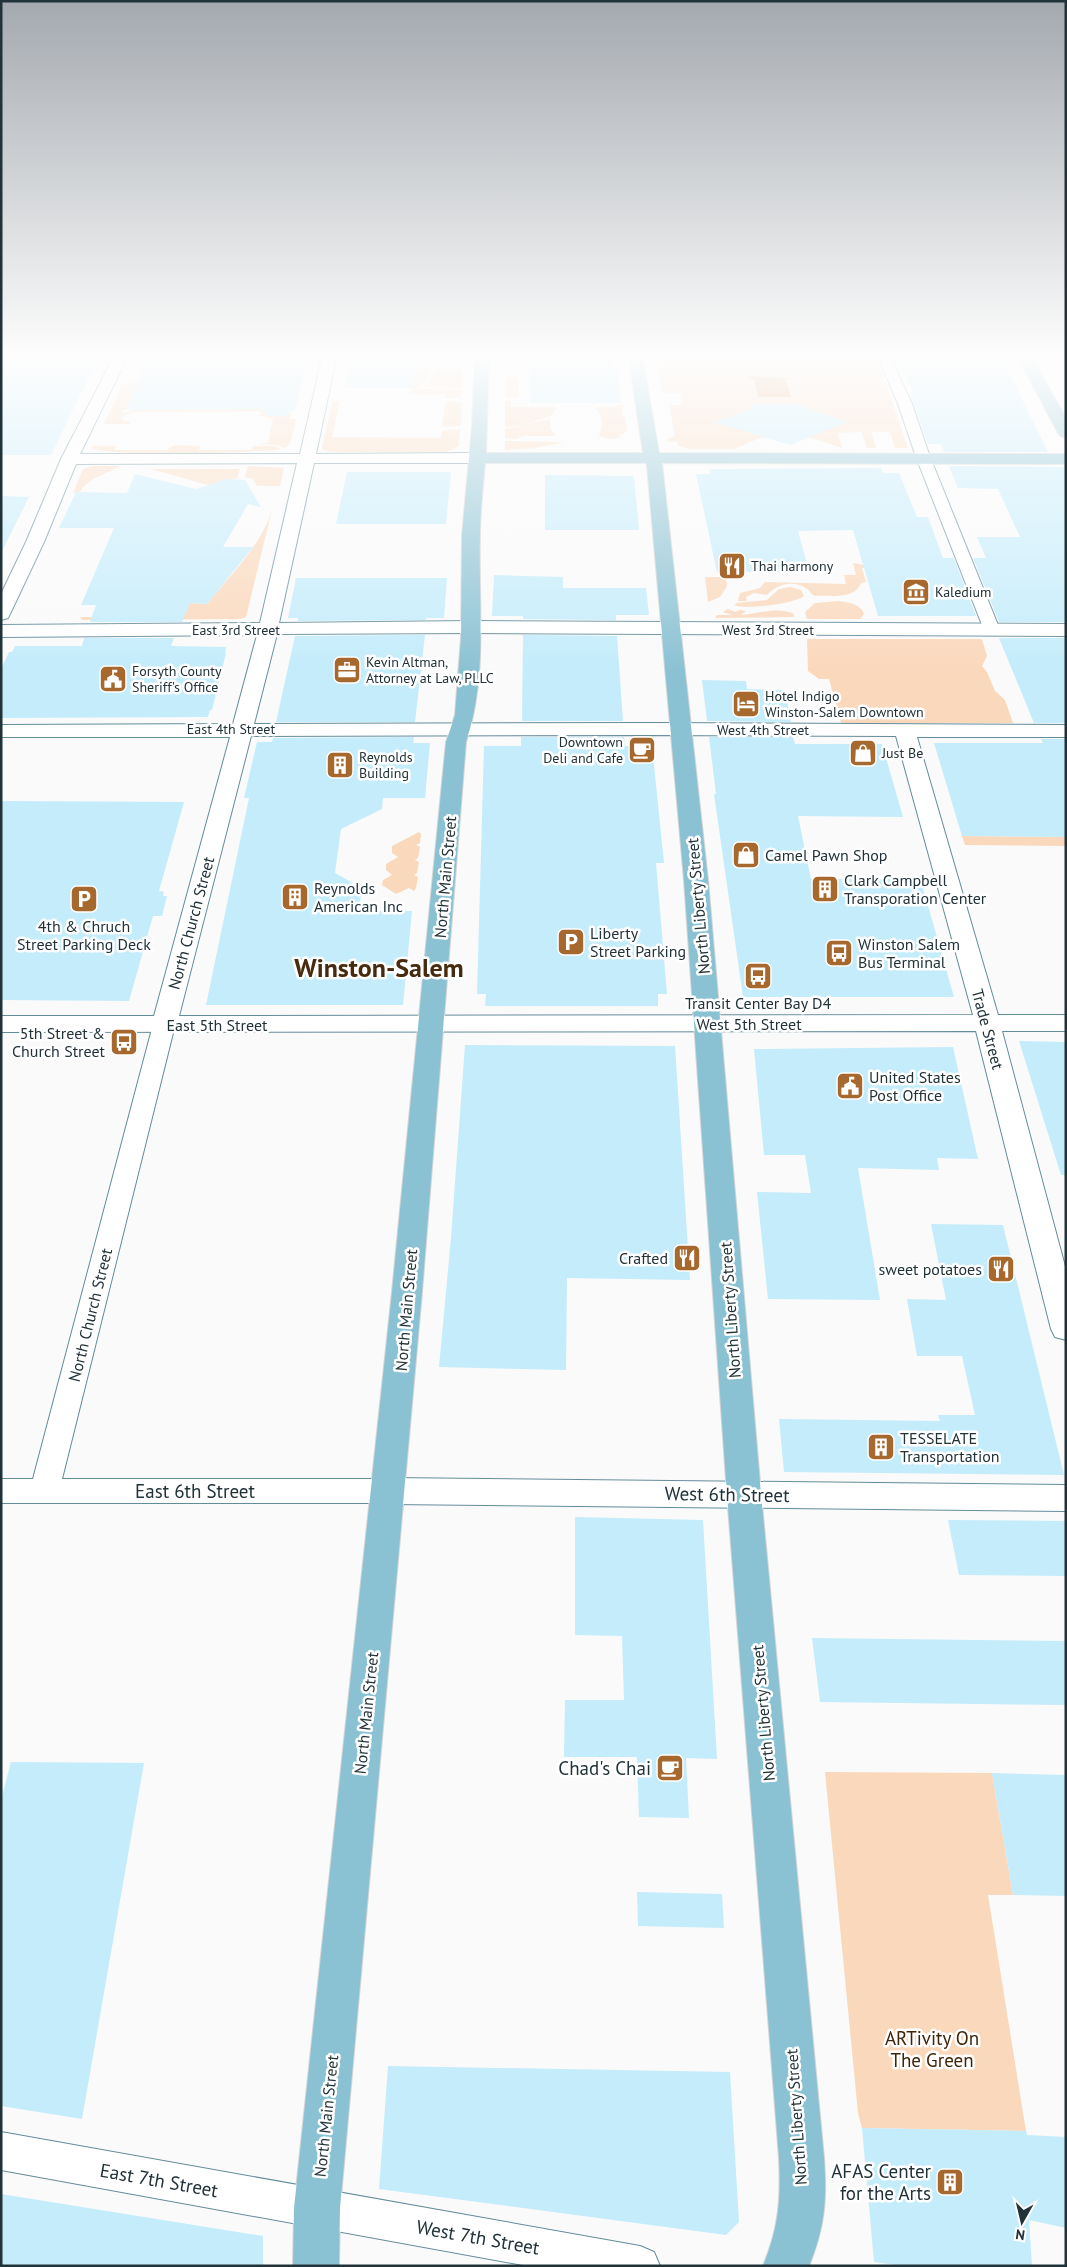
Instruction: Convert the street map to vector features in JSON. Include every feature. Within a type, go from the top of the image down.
[{"type":"main road","name":"North Main Street","points":[[316,2266],[317,2208],[389,1491],[433,1024],[456,742],[465,715],[470,628],[471,535],[476,460]]},
{"type":"main road","points":[[476,463],[589,460]]},
{"type":"main road","name":"North Liberty Street","points":[[652,460],[672,629],[708,1024],[744,1494],[773,1812],[802,2189],[802,2215],[796,2242],[786,2266]]},
{"type":"street","points":[[1,614],[35,542],[69,460]]},
{"type":"street","name":"North Church Street","points":[[46,1490],[164,1025],[268,630],[305,460]]},
{"type":"street","points":[[366,460],[476,463]]},
{"type":"street","points":[[924,460],[992,630]]},
{"type":"street","points":[[302,476],[324,465],[334,464],[476,463]]},
{"type":"street","name":"West 3rd Street","points":[[470,628],[1066,630]]},
{"type":"street","name":"East 3rd Street","points":[[1,631],[470,628]]},
{"type":"street","name":"East 4th Street","points":[[1,730],[460,729]]},
{"type":"street","name":"West 4th Street","points":[[460,729],[1066,730]]},
{"type":"street","name":"Trade Street","points":[[905,730],[987,1023],[1066,1329]]},
{"type":"street","name":"West 5th Street","points":[[433,1024],[1066,1022]]},
{"type":"street","name":"East 5th Street","points":[[1,1024],[433,1024]]},
{"type":"street","name":"East 6th Street","points":[[1,1491],[389,1491]]},
{"type":"street","name":"West 6th Street","points":[[389,1491],[1066,1498]]},
{"type":"street","name":"East 7th Street","points":[[1,2152],[317,2208]]},
{"type":"street","name":"West 7th Street","points":[[317,2208],[640,2266]]},
{"type":"green space","points":[[92,466],[120,466],[93,479],[80,492],[73,493],[83,469]]},
{"type":"green space","points":[[248,466],[284,468],[280,486],[257,486],[253,479],[245,477]]},
{"type":"green space","points":[[151,469],[240,469],[237,478],[208,485]]},
{"type":"green space","points":[[272,510],[246,617],[240,619],[82,620],[80,617],[104,617],[187,610],[190,603],[207,604],[253,548]]},
{"type":"green space","points":[[853,563],[864,565],[865,568],[862,568],[866,582],[861,583],[853,592],[842,596],[816,596],[802,586],[785,584],[775,588],[767,595],[754,593],[746,597],[747,601],[738,601],[740,593],[760,588],[765,582],[846,584],[844,575],[856,575]]},
{"type":"green space","points":[[705,577],[726,577],[727,586],[720,597],[708,602]]},
{"type":"green space","points":[[790,587],[801,590],[804,596],[799,599],[769,605],[748,607],[734,605],[737,603],[767,600],[779,589]]},
{"type":"green space","points":[[838,601],[857,606],[864,614],[860,619],[807,619],[805,612],[815,603]]},
{"type":"green space","points":[[728,609],[735,612],[740,610],[746,611],[741,615],[781,611],[794,614],[794,617],[715,618],[717,615],[732,615],[723,612]]},
{"type":"green space","points":[[807,639],[982,639],[987,656],[982,666],[987,672],[995,691],[1005,700],[1013,723],[841,723],[829,679],[819,679],[808,671]]},
{"type":"green space","points":[[419,832],[421,834],[420,843],[416,845],[420,847],[418,858],[415,860],[419,862],[417,873],[414,875],[418,877],[416,888],[414,891],[409,888],[396,894],[382,885],[383,880],[392,875],[386,870],[386,864],[398,857],[392,853],[392,846]]},
{"type":"green space","points":[[962,836],[1066,837],[1066,846],[965,845]]},
{"type":"green space","name":"ARTivity On The Green","points":[[825,1772],[992,1773],[1013,1895],[988,1895],[1026,2131],[862,2128],[858,2113]]},
{"type":"building","points":[[949,466],[1066,467],[1066,622],[999,622],[973,558],[986,558],[977,537],[1020,537],[998,489],[958,488]]},
{"type":"building","points":[[881,468],[883,473],[899,473],[917,517],[928,517],[943,558],[954,558],[976,616],[878,616],[853,530],[798,531],[809,571],[717,572],[696,474],[711,474],[710,469]]},
{"type":"building","points":[[347,472],[451,472],[446,524],[336,524]]},
{"type":"building","points":[[135,474],[196,489],[227,479],[245,480],[261,507],[248,504],[223,547],[253,547],[207,604],[190,603],[182,622],[90,622],[96,605],[81,605],[114,528],[59,528],[76,492],[127,493]]},
{"type":"building","points":[[545,475],[634,476],[639,530],[545,530]]},
{"type":"building","points":[[1,496],[29,497],[1,553]]},
{"type":"building","points":[[494,575],[563,577],[563,588],[646,588],[649,615],[616,615],[616,620],[523,619],[523,616],[492,616]]},
{"type":"building","points":[[296,578],[447,578],[444,618],[426,618],[426,620],[298,621],[298,618],[288,618]]},
{"type":"building","points":[[425,635],[415,722],[276,722],[295,636]]},
{"type":"building","points":[[523,635],[617,636],[623,721],[522,721]]},
{"type":"building","points":[[84,638],[174,638],[171,646],[226,647],[212,710],[210,710],[208,717],[1,718],[1,669],[9,652],[12,652],[15,646],[82,646]]},
{"type":"building","points":[[999,638],[1066,638],[1066,723],[1034,723]]},
{"type":"building","name":"Hotel Indigo Winston-Salem Downtown","points":[[702,680],[746,681],[747,689],[785,690],[791,722],[707,721]]},
{"type":"building","name":"Reynolds American Inc","points":[[414,737],[413,743],[430,743],[425,798],[383,798],[382,809],[341,829],[335,873],[351,882],[361,894],[359,911],[412,911],[403,1005],[206,1005],[249,798],[244,798],[257,742],[272,742],[273,738]]},
{"type":"building","points":[[521,737],[624,737],[625,746],[652,746],[664,863],[656,863],[667,994],[658,994],[658,1006],[485,1006],[486,994],[477,994],[484,746],[521,746]]},
{"type":"building","points":[[709,737],[793,737],[795,744],[882,744],[903,817],[798,816],[811,879],[913,879],[916,888],[923,888],[954,997],[743,997],[714,794],[716,794]]},
{"type":"building","points":[[1041,739],[1066,739],[1066,837],[962,836],[934,743],[1043,743]]},
{"type":"building","name":"4th & Chruch Street Parking Deck","points":[[1,801],[184,802],[159,891],[164,892],[163,896],[167,896],[162,916],[153,916],[129,1001],[1,1000]]},
{"type":"building","points":[[1019,1041],[1066,1042],[1066,1175],[1061,1175]]},
{"type":"building","points":[[465,1045],[675,1046],[690,1280],[567,1278],[566,1370],[439,1367],[451,1238]]},
{"type":"building","points":[[953,1047],[978,1159],[937,1158],[939,1170],[858,1168],[880,1300],[768,1299],[757,1192],[811,1193],[805,1155],[764,1155],[754,1049]]},
{"type":"building","points":[[931,1224],[1003,1225],[1064,1475],[784,1472],[779,1419],[940,1421],[938,1415],[975,1415],[962,1356],[917,1356],[907,1299],[946,1300]]},
{"type":"building","points":[[575,1517],[703,1520],[717,1759],[686,1758],[689,1818],[639,1817],[637,1757],[564,1757],[565,1700],[624,1700],[622,1636],[575,1635]]},
{"type":"building","points":[[948,1520],[1066,1521],[1066,1576],[959,1575]]},
{"type":"building","points":[[812,1638],[1066,1641],[1066,1705],[820,1702]]},
{"type":"building","points":[[11,1762],[144,1763],[82,2119],[1,2106],[1,1800]]},
{"type":"building","points":[[992,1773],[1066,1775],[1066,1896],[1013,1895]]},
{"type":"building","points":[[637,1892],[722,1894],[724,1928],[638,1926]]},
{"type":"building","points":[[388,2066],[730,2072],[739,2222],[726,2235],[379,2189]]},
{"type":"building","name":"AFAS Center for the Arts","points":[[862,2128],[1026,2131],[1027,2135],[1066,2137],[1066,2228],[1029,2220],[1032,2266],[904,2266],[874,2262]]},
{"type":"building","points":[[1,2194],[263,2236],[263,2266],[1,2266]]},
{"type":"place","name":"Thai harmony","points":[[732,566]]},
{"type":"place","name":"Kaledium","points":[[916,592]]},
{"type":"place","name":"Kevin Altman, Attorney at Law, PLLC","points":[[347,670]]},
{"type":"place","name":"Forsyth County Sheriff's Office","points":[[113,679]]},
{"type":"place","name":"Hotel Indigo Winston-Salem Downtown","points":[[746,704]]},
{"type":"place","name":"Downtown Deli and Cafe","points":[[642,750]]},
{"type":"place","name":"Just Be","points":[[863,753]]},
{"type":"place","name":"Reynolds Building","points":[[340,765]]},
{"type":"place","name":"Camel Pawn Shop","points":[[746,855]]},
{"type":"place","name":"Clark Campbell Transporation Center","points":[[825,889]]},
{"type":"place","name":"Reynolds American Inc","points":[[295,897]]},
{"type":"place","name":"4th & Chruch Street Parking Deck","points":[[84,899]]},
{"type":"place","name":"Liberty Street Parking","points":[[571,942]]},
{"type":"place","name":"Winston Salem Bus Terminal","points":[[839,953]]},
{"type":"place","name":"Transit Center Bay D4","points":[[758,976]]},
{"type":"place","name":"5th Street & Church Street","points":[[124,1042]]},
{"type":"place","name":"United States Post Office","points":[[850,1086]]},
{"type":"place","name":"Crafted","points":[[687,1258]]},
{"type":"place","name":"sweet potatoes","points":[[1001,1269]]},
{"type":"place","name":"TESSELATE Transportation","points":[[881,1447]]},
{"type":"place","name":"Chad's Chai","points":[[670,1768]]},
{"type":"place","name":"AFAS Center for the Arts","points":[[950,2182]]},
{"type":"district","name":"Winston-Salem","points":[[379,968]]}]
